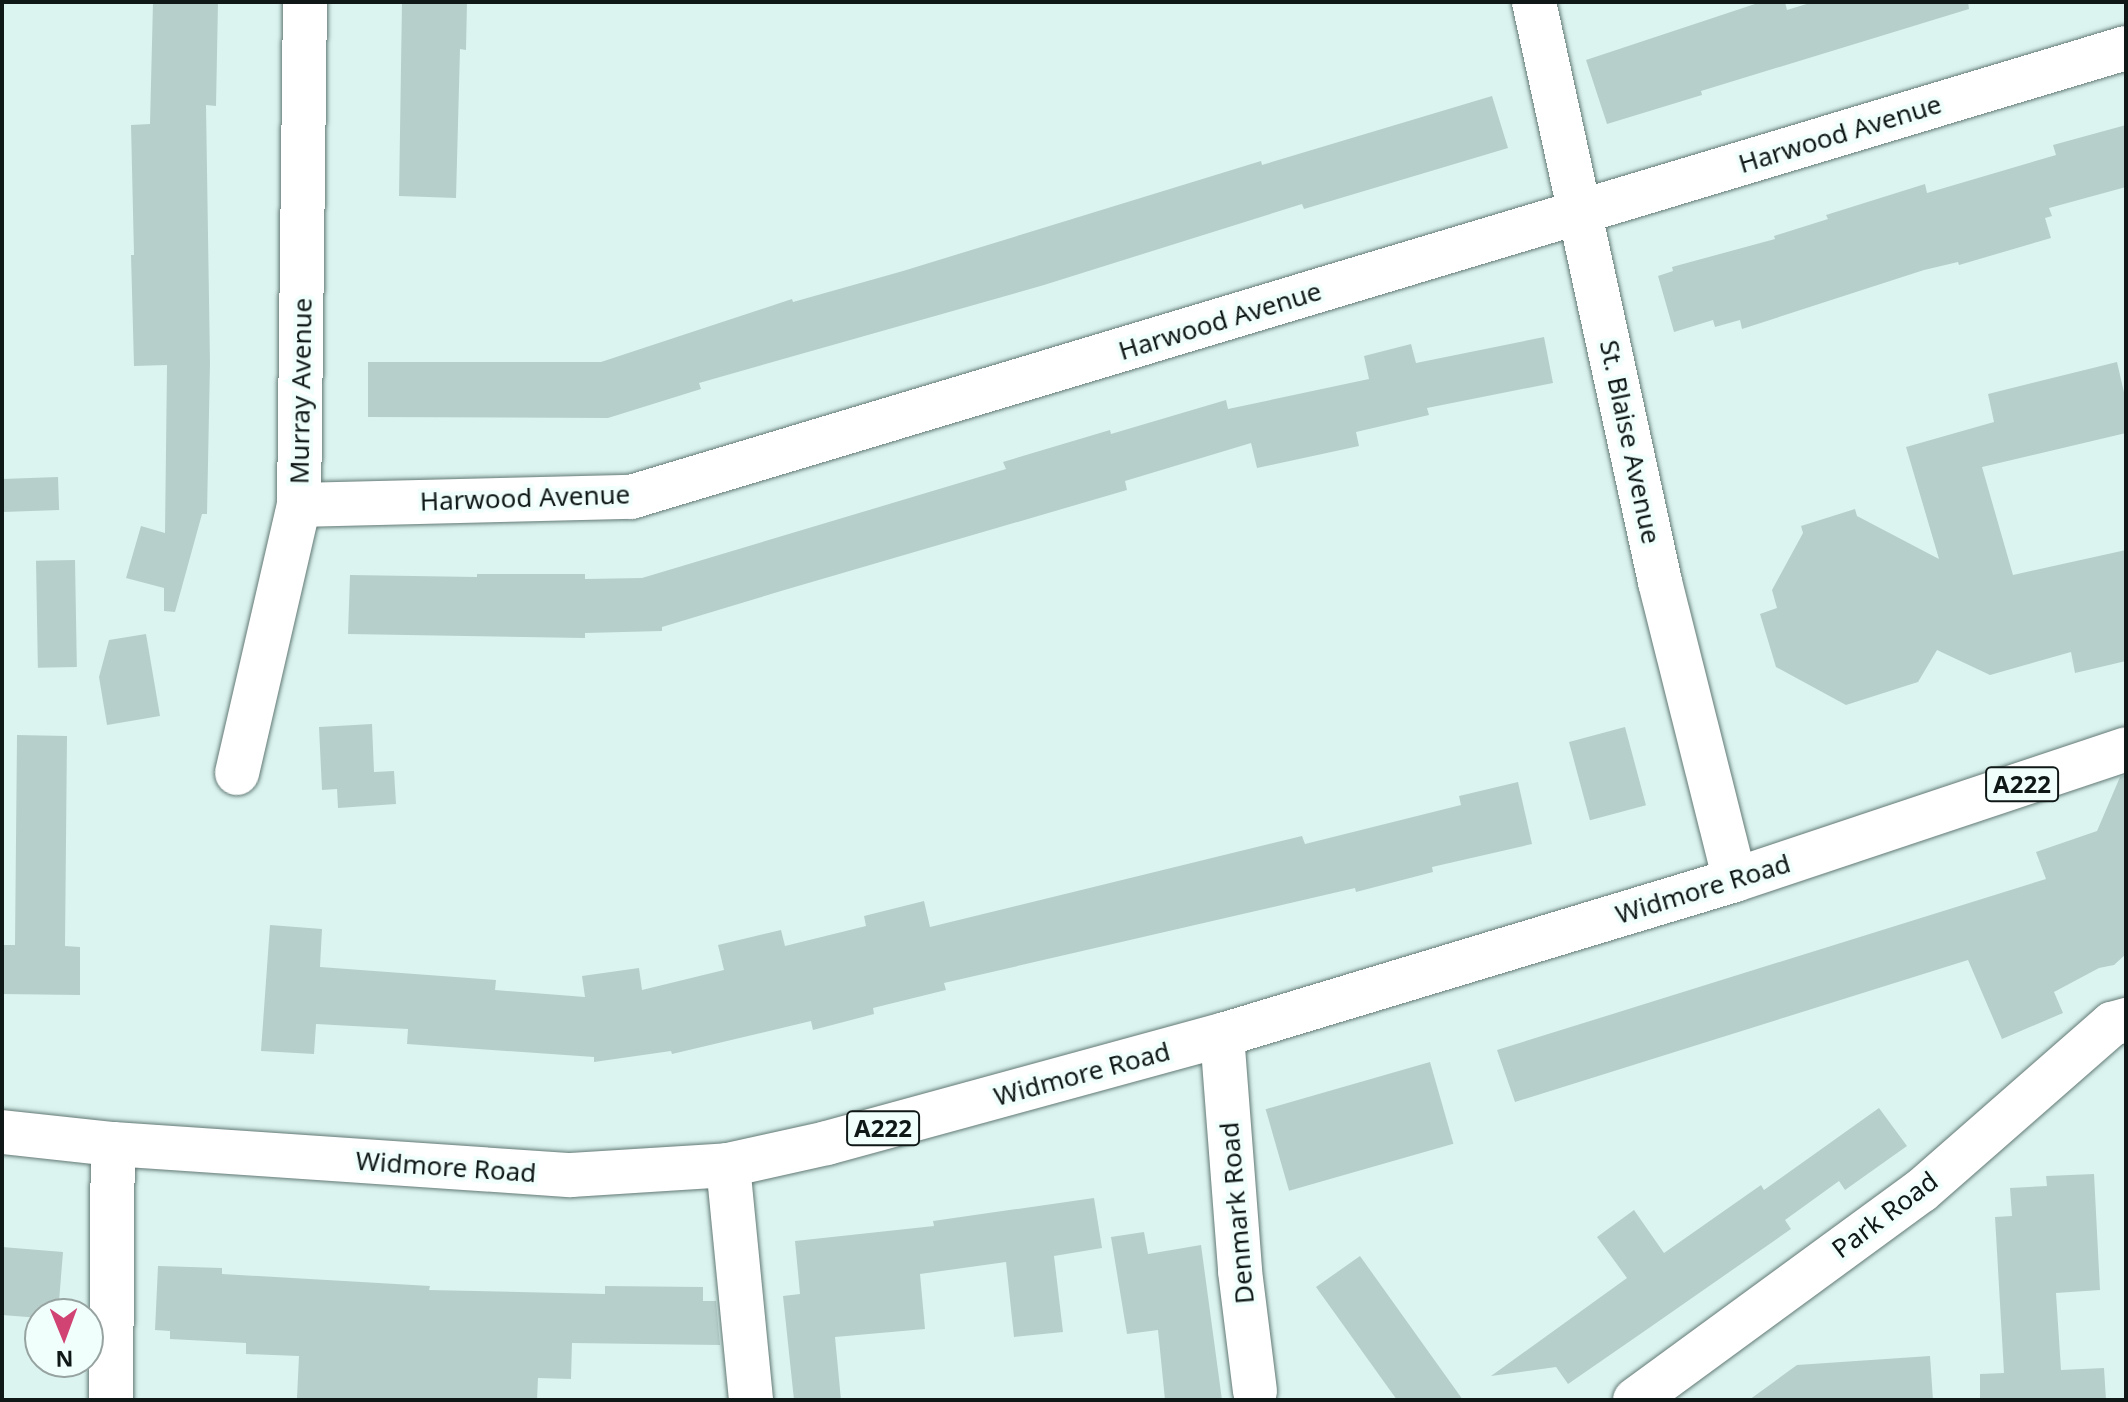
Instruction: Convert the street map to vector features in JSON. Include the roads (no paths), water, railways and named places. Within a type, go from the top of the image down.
[{"type":"street","name":"Murray Avenue","points":[[237,773],[299,505],[305,2]]},
{"type":"street","name":"St. Blaise Avenue","points":[[1534,2],[1660,582],[1735,880]]},
{"type":"street","name":"Harwood Avenue","points":[[299,505],[631,497],[2126,48]]},
{"type":"street","name":"Widmore Road","points":[[2,1132],[113,1144],[571,1175],[728,1165],[827,1143],[1222,1035],[1735,880],[2126,749]]},
{"type":"street","name":"Park Road","points":[[1635,1400],[1921,1191],[2112,1024],[2126,1020]]},
{"type":"street","name":"Denmark Road","points":[[1222,1035],[1240,1271],[1255,1391]]},
{"type":"street","points":[[111,1400],[113,1144]]},
{"type":"street","points":[[728,1165],[751,1400]]}]
